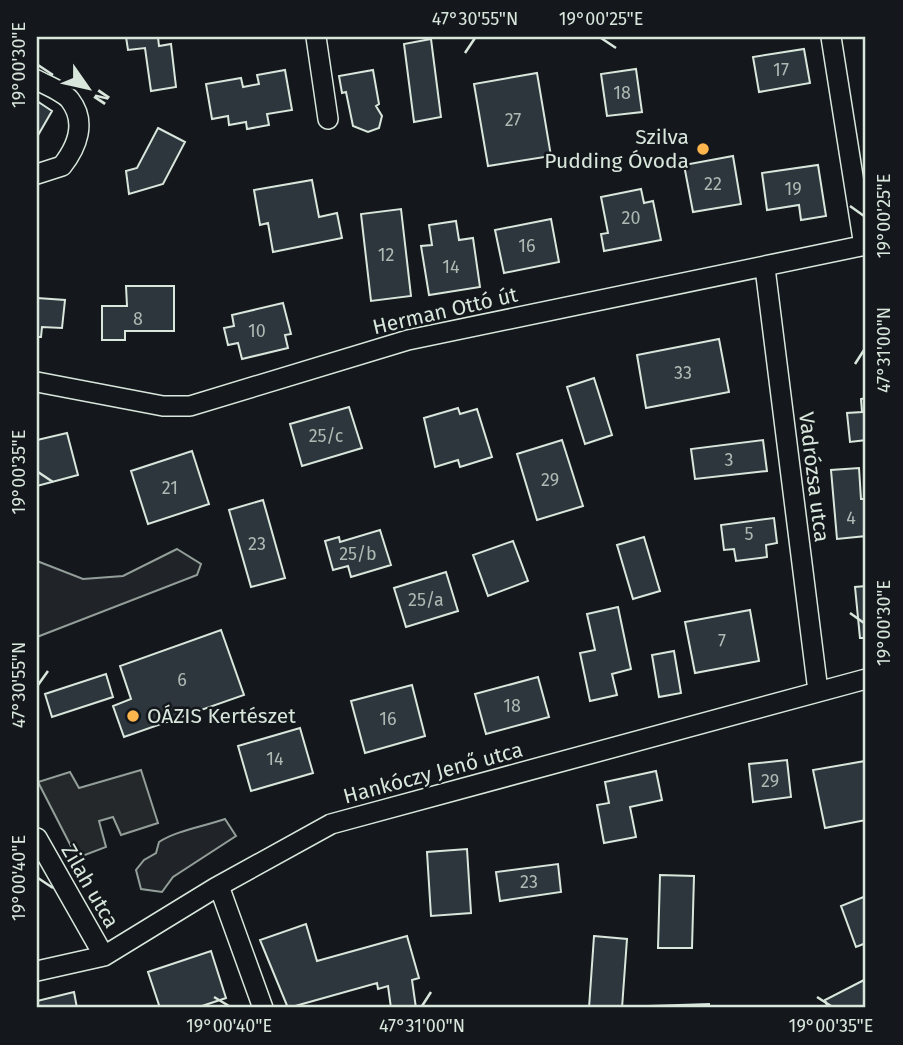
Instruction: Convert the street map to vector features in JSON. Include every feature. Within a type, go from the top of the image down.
[{"type":"street","points":[[316,37],[328,119]]},
{"type":"street","points":[[831,37],[865,245]]},
{"type":"street","points":[[37,80],[70,99],[78,120],[79,137],[62,166],[37,174]]},
{"type":"street","name":"Herman Ottó út","points":[[37,382],[163,406],[190,407],[408,340],[765,268],[865,245]]},
{"type":"street","name":"Vadrózsa utca","points":[[765,268],[818,691]]},
{"type":"street","name":"Hankóczy Jenő utca","points":[[37,971],[104,956],[219,886],[331,824],[866,679]]},
{"type":"street","name":"Zilah utca","points":[[37,838],[104,956]]},
{"type":"street","points":[[219,886],[262,1008]]},
{"type":"shaded area","points":[[177,549],[201,564],[197,575],[37,637],[37,561],[83,579],[123,576]]},
{"type":"shaded area","points":[[141,770],[158,823],[121,835],[113,817],[99,821],[106,847],[77,858],[38,782],[70,772],[79,788]]},
{"type":"shaded area","points":[[225,819],[236,836],[173,877],[162,892],[141,889],[136,870],[144,860],[156,853],[159,842]]},
{"type":"building","points":[[126,37],[158,37],[159,46],[171,44],[176,87],[151,91],[145,48],[128,50]]},
{"type":"building","points":[[431,39],[441,117],[414,122],[404,44]]},
{"type":"building","points":[[804,49],[810,83],[759,92],[753,57]]},
{"type":"building","points":[[636,69],[642,112],[607,116],[601,74]]},
{"type":"building","points":[[285,70],[292,110],[267,114],[269,125],[247,129],[246,122],[229,125],[228,116],[212,119],[206,84],[241,78],[243,87],[259,84],[257,75]]},
{"type":"building","points":[[373,70],[379,104],[376,106],[382,116],[379,128],[368,132],[353,126],[346,92],[342,93],[339,76]]},
{"type":"building","points":[[537,73],[551,156],[488,166],[474,84]]},
{"type":"building","points":[[37,101],[52,111],[37,137]]},
{"type":"building","points":[[158,128],[185,142],[163,184],[129,194],[126,171],[137,168]]},
{"type":"building","points":[[733,156],[741,204],[693,212],[684,165]]},
{"type":"building","points":[[818,165],[826,216],[801,220],[799,205],[767,210],[762,173]]},
{"type":"building","points":[[312,180],[319,217],[337,213],[342,238],[273,252],[268,223],[260,225],[254,190]]},
{"type":"building","points":[[641,189],[644,203],[653,201],[661,240],[604,251],[601,234],[608,233],[601,197]]},
{"type":"building","points":[[401,209],[411,296],[371,301],[361,214]]},
{"type":"building","points":[[551,219],[559,262],[504,273],[495,230]]},
{"type":"building","points":[[456,221],[459,240],[473,238],[480,287],[429,295],[421,246],[432,245],[429,225]]},
{"type":"building","points":[[126,286],[174,286],[174,331],[125,331],[125,340],[102,340],[102,306],[127,306]]},
{"type":"building","points":[[37,298],[65,300],[62,328],[42,327],[41,337],[37,337]]},
{"type":"building","points":[[283,303],[291,334],[285,335],[288,348],[242,359],[238,343],[228,345],[224,328],[234,326],[232,315]]},
{"type":"building","points":[[719,339],[729,392],[646,408],[637,355]]},
{"type":"building","points":[[594,378],[612,435],[585,444],[567,387]]},
{"type":"building","points":[[866,398],[866,440],[850,442],[847,413],[862,412],[861,399]]},
{"type":"building","points":[[349,407],[362,448],[302,466],[290,424]]},
{"type":"building","points":[[458,408],[460,414],[477,409],[492,457],[460,467],[458,460],[435,467],[424,418]]},
{"type":"building","points":[[67,433],[78,475],[37,486],[37,440]]},
{"type":"building","points":[[562,440],[583,506],[537,520],[517,454]]},
{"type":"building","points":[[763,440],[767,471],[695,479],[691,449]]},
{"type":"building","points":[[192,451],[209,504],[148,524],[131,471]]},
{"type":"building","points":[[859,468],[861,499],[866,499],[866,536],[837,539],[831,470]]},
{"type":"building","points":[[263,500],[285,578],[251,587],[229,510]]},
{"type":"building","points":[[774,518],[777,543],[766,545],[767,557],[736,561],[734,549],[724,550],[721,525]]},
{"type":"building","points":[[380,530],[391,565],[351,577],[348,566],[333,570],[325,541],[339,537],[340,542]]},
{"type":"building","points":[[644,537],[660,591],[633,599],[617,545]]},
{"type":"building","points":[[513,541],[528,581],[488,596],[473,555]]},
{"type":"building","points":[[446,572],[458,611],[406,627],[394,588]]},
{"type":"building","points":[[866,586],[866,638],[860,638],[855,587]]},
{"type":"building","points":[[618,607],[631,669],[612,674],[617,695],[590,701],[580,653],[595,650],[587,614]]},
{"type":"building","points":[[750,610],[759,661],[695,673],[685,622]]},
{"type":"building","points":[[221,630],[244,695],[124,737],[113,706],[131,699],[120,666]]},
{"type":"building","points":[[674,651],[681,693],[659,697],[652,655]]},
{"type":"building","points":[[106,674],[113,697],[52,717],[45,694]]},
{"type":"building","points":[[538,677],[549,717],[486,734],[475,694]]},
{"type":"building","points":[[412,685],[425,736],[365,753],[351,701]]},
{"type":"building","points":[[300,728],[313,773],[251,791],[238,746]]},
{"type":"building","points":[[787,760],[791,797],[753,802],[749,764]]},
{"type":"building","points":[[865,761],[866,820],[825,828],[813,770]]},
{"type":"building","points":[[656,771],[662,800],[630,807],[636,837],[604,843],[597,805],[609,803],[605,782]]},
{"type":"building","points":[[467,849],[471,913],[431,916],[427,852]]},
{"type":"building","points":[[558,864],[561,892],[500,901],[496,872]]},
{"type":"building","points":[[660,875],[694,876],[692,948],[658,948]]},
{"type":"building","points":[[866,896],[866,943],[856,947],[841,906]]},
{"type":"building","points":[[306,924],[317,961],[407,936],[419,978],[412,980],[416,1008],[391,1008],[388,986],[378,989],[377,983],[288,1008],[260,940]]},
{"type":"building","points":[[594,936],[627,939],[622,1008],[589,1008]]},
{"type":"building","points":[[211,951],[226,998],[196,1008],[160,1008],[148,972]]},
{"type":"building","points":[[866,979],[866,1008],[828,1008],[825,1000]]},
{"type":"building","points":[[74,992],[77,1008],[37,1008],[37,1001]]},
{"type":"building","points":[[709,1004],[709,1008],[649,1008],[649,1006]]},
{"type":"place","name":"Szilva Pudding Óvoda","points":[[703,149]]},
{"type":"place","name":"OÁZIS Kertészet","points":[[133,716]]}]
